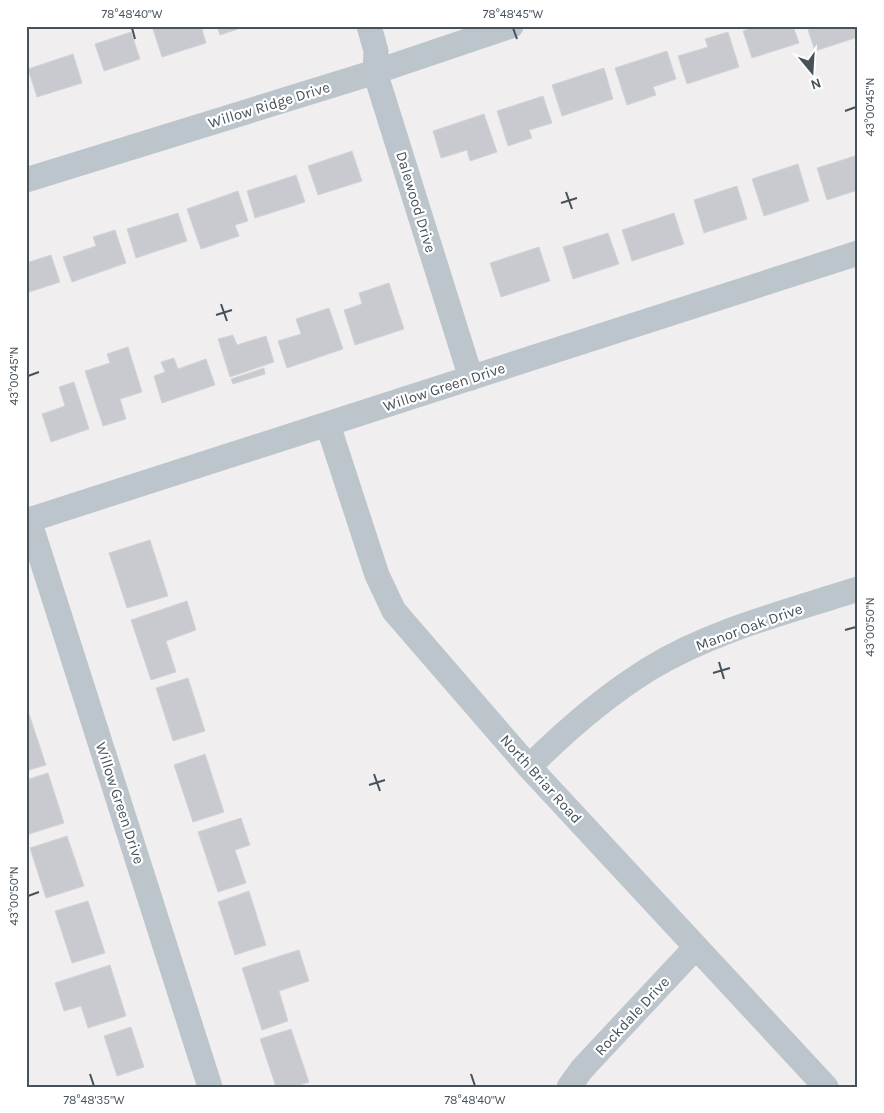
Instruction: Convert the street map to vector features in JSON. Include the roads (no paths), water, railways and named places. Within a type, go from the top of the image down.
[{"type":"street","name":"Dalewood Drive","points":[[369,26],[376,51],[375,72],[471,378]]},
{"type":"street","name":"Willow Ridge Drive","points":[[26,180],[375,72],[510,26]]},
{"type":"street","name":"Willow Green Drive","points":[[210,1087],[28,521],[858,253]]},
{"type":"street","name":"North Briar Road","points":[[328,425],[377,575],[394,611],[529,767],[826,1087]]},
{"type":"street","name":"Manor Oak Drive","points":[[529,767],[566,730],[600,703],[650,668],[728,631],[858,590]]},
{"type":"street","name":"Rockdale Drive","points":[[569,1087],[582,1069],[696,947]]}]
